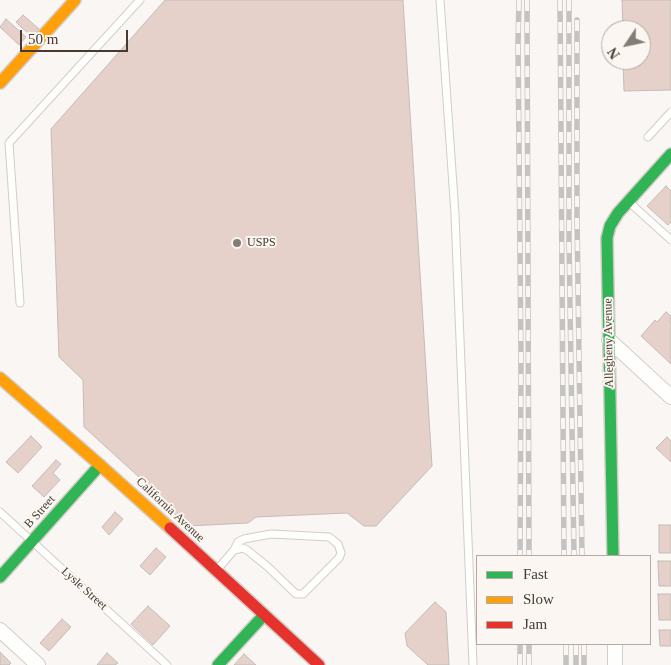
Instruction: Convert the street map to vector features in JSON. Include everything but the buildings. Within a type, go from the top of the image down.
[{"type":"street","points":[[0,83],[75,0]]},
{"type":"street","name":"Allegheny Avenue","points":[[613,555],[607,238],[610,226],[627,201],[671,154]]},
{"type":"street","points":[[609,340],[671,396]]},
{"type":"street","name":"California Avenue","points":[[0,378],[100,465],[319,665]]},
{"type":"street","name":"B Street","points":[[0,577],[100,465]]},
{"type":"street","points":[[218,665],[264,615]]},
{"type":"street","points":[[0,630],[38,665]]},
{"type":"street","points":[[615,645],[615,665]]},
{"type":"lane","points":[[20,303],[9,143],[140,0]]},
{"type":"lane","points":[[440,0],[455,214],[473,665]]},
{"type":"lane","points":[[648,137],[671,112]]},
{"type":"lane","points":[[627,201],[671,240]]},
{"type":"lane","name":"Lysle Street","points":[[0,512],[167,665]]},
{"type":"lane","points":[[216,571],[234,550],[238,542],[244,539],[271,534],[329,537],[338,544],[341,553],[339,558],[303,594],[296,594],[247,550],[243,548],[234,550]]},
{"type":"railway","points":[[519,0],[520,555]]},
{"type":"railway","points":[[527,0],[529,555]]},
{"type":"railway","points":[[560,0],[564,555]]},
{"type":"railway","points":[[569,0],[569,241],[574,555]]},
{"type":"railway","points":[[577,20],[577,218],[582,555]]},
{"type":"railway","points":[[520,645],[520,665]]},
{"type":"railway","points":[[529,645],[529,665]]},
{"type":"railway","points":[[566,645],[566,665]]},
{"type":"railway","points":[[576,645],[576,665]]},
{"type":"railway","points":[[584,645],[584,665]]},
{"type":"traffic: fast","points":[[613,555],[607,238],[610,226],[618,213],[671,154]]},
{"type":"traffic: fast","points":[[0,577],[100,465]]},
{"type":"traffic: fast","points":[[218,665],[264,615]]},
{"type":"traffic: slow","points":[[0,83],[75,0]]},
{"type":"traffic: slow","points":[[0,378],[170,528]]},
{"type":"traffic: jam","points":[[170,528],[319,665]]},
{"type":"place","name":"USPS","points":[[237,243]]}]
